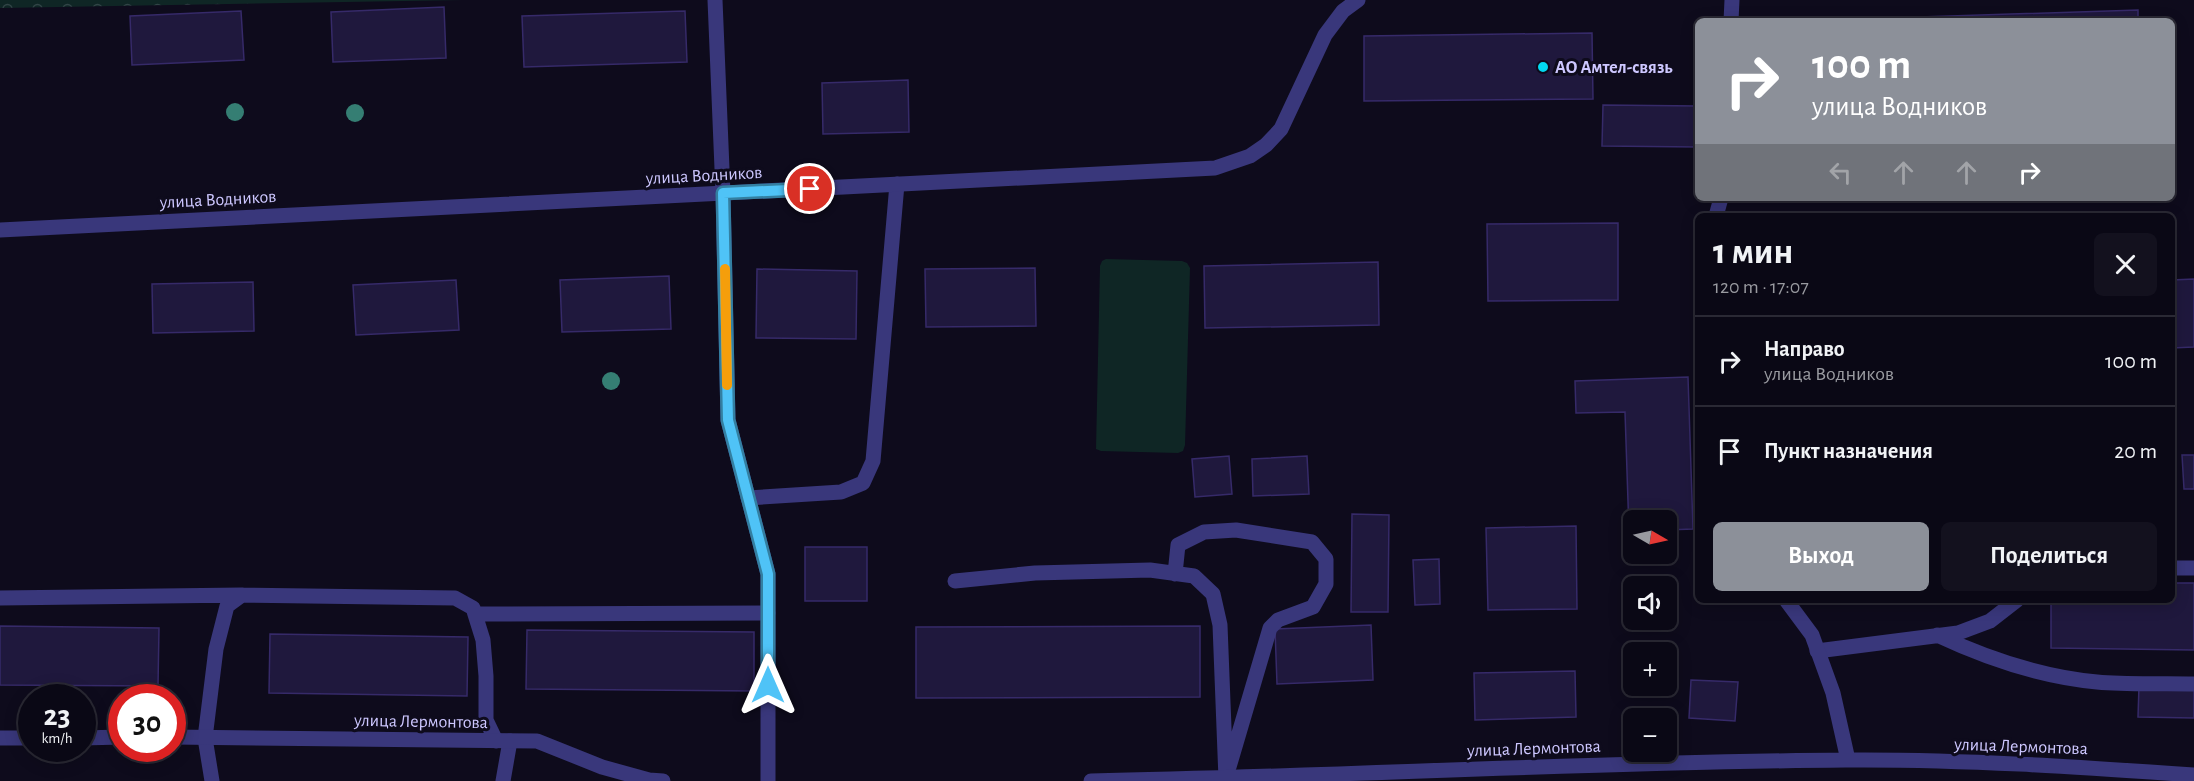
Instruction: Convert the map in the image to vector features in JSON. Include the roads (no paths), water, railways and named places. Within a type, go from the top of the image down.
[{"type":"street","points":[[715,0],[723,193],[728,420],[768,574],[768,781]]},
{"type":"street","name":"улица Водников","points":[[0,230],[1215,168],[1250,156],[1266,145],[1281,129],[1325,35],[1343,11],[1358,0]]},
{"type":"street","points":[[1731,18],[1732,0]]},
{"type":"street","points":[[748,498],[841,492],[863,483],[873,461],[897,184]]},
{"type":"street","points":[[1175,573],[1178,545],[1204,532],[1236,530],[1312,542],[1326,559],[1326,584],[1313,607],[1278,620],[1270,628],[1226,778]]},
{"type":"street","points":[[2175,567],[2194,568]]},
{"type":"street","points":[[955,581],[1035,573],[1150,570],[1194,576],[1213,594],[1220,625],[1226,778]]},
{"type":"street","points":[[212,781],[205,738],[216,648],[227,606],[242,595]]},
{"type":"street","points":[[0,598],[242,595],[455,598],[473,608],[483,640],[486,720],[503,741],[503,781]]},
{"type":"street","points":[[1788,603],[1812,635],[1833,693],[1848,760]]},
{"type":"street","points":[[1817,651],[1958,633],[1990,621],[2013,603]]},
{"type":"street","points":[[475,614],[768,613]]},
{"type":"street","points":[[1937,635],[1978,655],[2048,673],[2096,682],[2194,684]]},
{"type":"street","name":"улица Лермонтова","points":[[186,737],[537,741],[602,767],[649,780],[663,781]]},
{"type":"street","points":[[0,738],[18,738]]},
{"type":"street","name":"улица Лермонтова","points":[[1091,781],[1601,765],[1848,760],[2063,766],[2194,776]]},
{"type":"place","name":"АО Амтел-связь","points":[[1543,67]]}]
